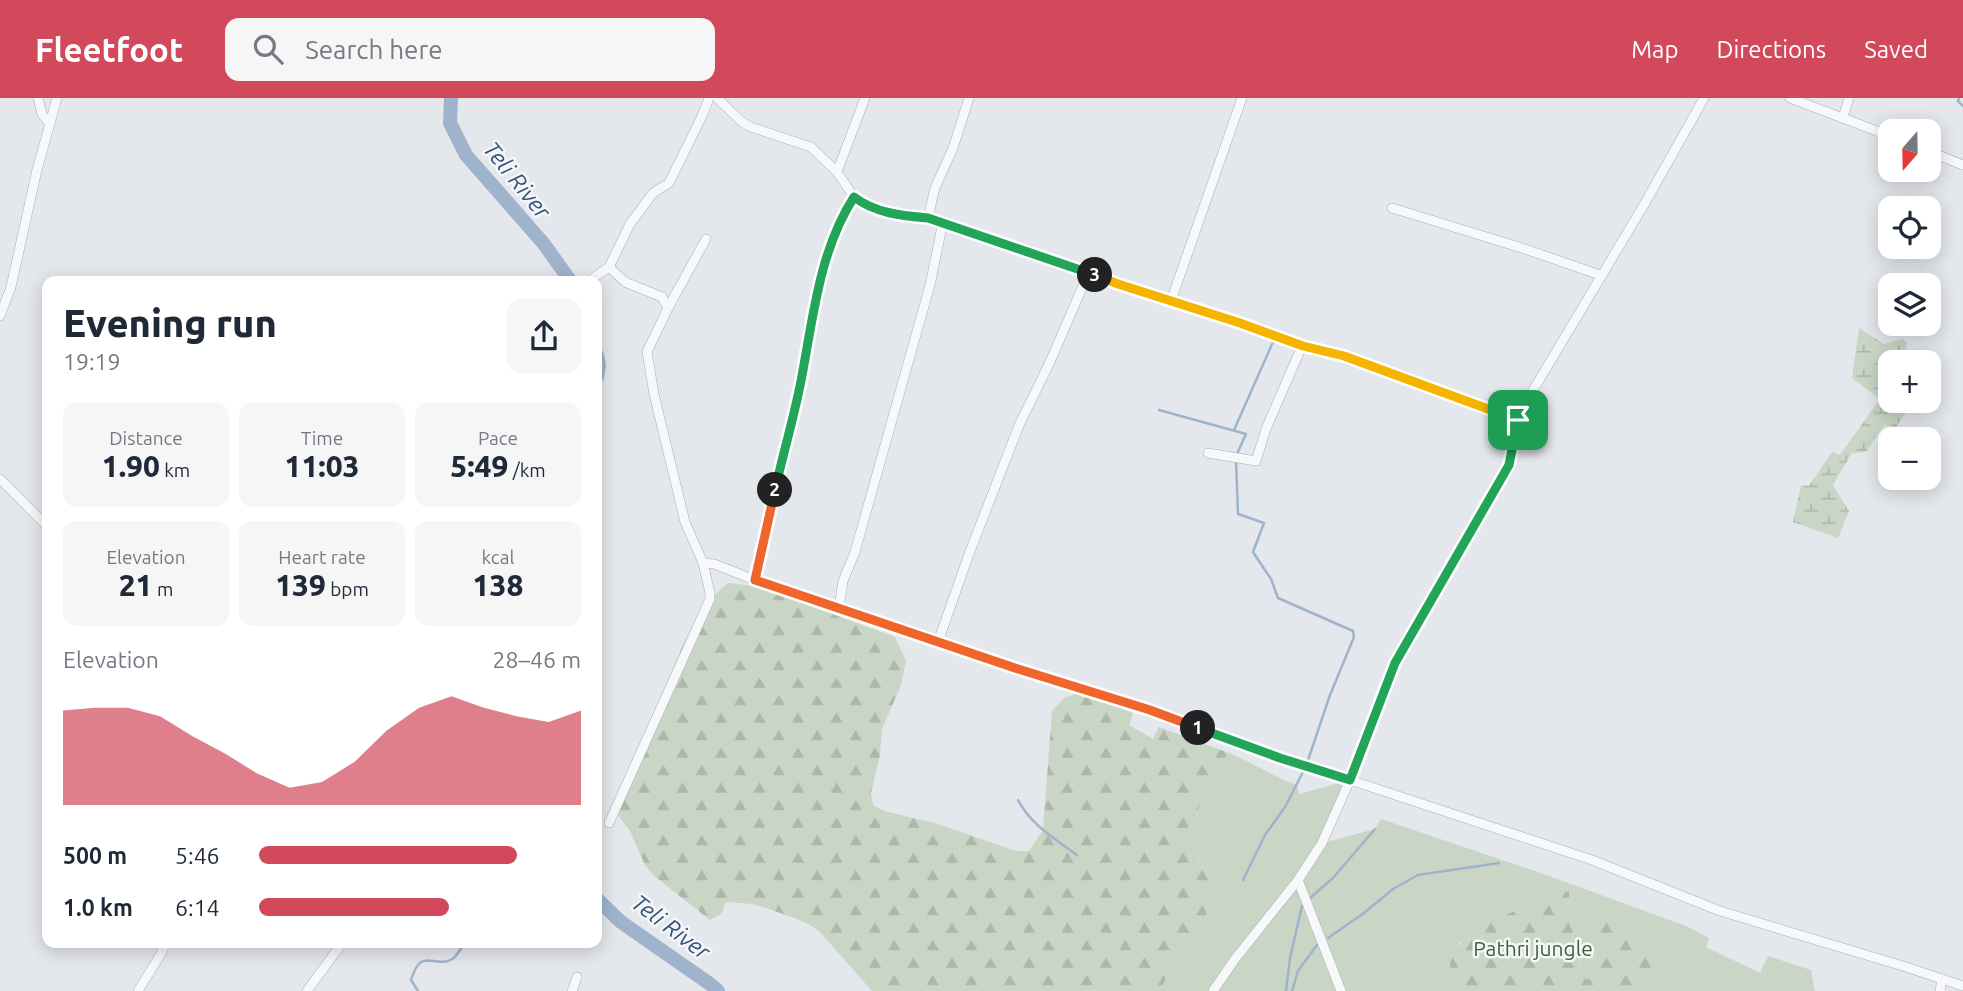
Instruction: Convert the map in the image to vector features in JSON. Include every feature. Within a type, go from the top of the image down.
[{"type":"street","points":[[38,98],[42,114],[50,124]]},
{"type":"street","points":[[0,316],[11,287],[37,170],[57,98]]},
{"type":"street","points":[[596,276],[609,267],[630,224],[653,193],[673,178],[709,98]]},
{"type":"street","points":[[717,98],[742,122],[761,132],[811,148],[837,172],[854,197],[864,205],[899,215],[943,222],[1303,346],[1344,356],[1518,420]]},
{"type":"street","points":[[837,172],[864,98]]},
{"type":"street","points":[[928,218],[934,188],[953,148],[969,98]]},
{"type":"street","points":[[1171,301],[1242,98]]},
{"type":"street","points":[[1213,991],[1235,958],[1298,880],[1322,843],[1350,780],[1395,663],[1509,465],[1518,420],[1529,397],[1645,203],[1704,98]]},
{"type":"street","points":[[1790,98],[1878,131]]},
{"type":"street","points":[[1843,117],[1849,98]]},
{"type":"street","points":[[1941,156],[1963,164]]},
{"type":"street","points":[[755,580],[827,257],[843,213],[854,197]]},
{"type":"street","points":[[1392,208],[1601,275]]},
{"type":"street","points":[[839,608],[843,581],[855,552],[930,285],[943,222]]},
{"type":"street","points":[[609,823],[710,593],[703,563],[685,523],[654,394],[647,352],[706,239]]},
{"type":"street","points":[[609,267],[625,282],[662,298],[668,308]]},
{"type":"street","points":[[938,642],[1020,423],[1089,272]]},
{"type":"street","points":[[1208,453],[1256,461],[1266,429],[1303,346]]},
{"type":"street","points":[[0,479],[42,521]]},
{"type":"street","points":[[703,563],[714,564],[1015,668],[1150,710],[1280,758],[1592,860],[1720,911],[1963,986]]},
{"type":"street","points":[[1298,880],[1341,991]]},
{"type":"street","points":[[138,991],[163,948]]},
{"type":"street","points":[[307,991],[338,948]]},
{"type":"street","points":[[572,991],[577,977]]},
{"type":"street","points":[[1940,991],[1942,979]]},
{"type":"green space","points":[[1859,328],[1884,344],[1903,339],[1907,343],[1906,350],[1878,350],[1878,398],[1852,378]]},
{"type":"green space","points":[[1878,402],[1878,413],[1906,413],[1896,427],[1878,427],[1878,434],[1866,452],[1852,453],[1833,485],[1849,511],[1838,538],[1793,522],[1801,485],[1809,486],[1832,452],[1840,455]]},
{"type":"green space","points":[[728,583],[756,586],[895,637],[906,661],[901,685],[882,729],[880,755],[871,793],[873,805],[884,811],[935,823],[1016,851],[1029,851],[1043,830],[1052,711],[1064,698],[1078,693],[1133,713],[1129,725],[1153,739],[1159,727],[1229,753],[1207,787],[1195,826],[1196,852],[1209,881],[1204,924],[1175,960],[1161,991],[872,991],[819,931],[808,924],[752,904],[726,902],[721,914],[710,920],[653,875],[645,865],[630,831],[619,817],[616,800],[684,643],[709,603]]},
{"type":"green space","points":[[1229,753],[1297,785],[1299,794],[1350,780],[1323,843],[1375,829],[1381,819],[1686,926],[1709,938],[1706,947],[1760,973],[1768,956],[1811,970],[1815,991],[1656,991],[1591,951],[1598,974],[1587,980],[1574,937],[1569,892],[1460,942],[1450,963],[1452,991],[1161,991],[1175,960],[1204,924],[1209,881],[1196,852],[1195,826],[1207,787]]},
{"type":"green space","name":"Pathri jungle","points":[[1557,890],[1569,892],[1574,937],[1587,980],[1598,973],[1588,928],[1594,917],[1623,924],[1640,940],[1650,963],[1657,991],[1452,991],[1450,964],[1454,952],[1469,933]]},
{"type":"waterway","name":"Teli River","points":[[451,98],[450,123],[466,155],[544,244],[567,276]]},
{"type":"waterway","points":[[1959,98],[1958,101],[1963,106]]},
{"type":"waterway","points":[[1234,430],[1273,342]]},
{"type":"waterway","points":[[1159,410],[1246,434],[1237,454]]},
{"type":"waterway","points":[[1236,461],[1238,514],[1264,523],[1253,552],[1271,579],[1278,598],[1353,631],[1354,637],[1330,695],[1306,766],[1285,807],[1265,835],[1243,880]]},
{"type":"waterway","points":[[1018,800],[1036,824],[1077,855]]},
{"type":"waterway","points":[[1309,899],[1333,878],[1375,829]]},
{"type":"waterway","points":[[1328,938],[1393,889],[1418,875],[1499,863]]},
{"type":"waterway","name":"Teli River","points":[[602,904],[621,922],[718,991]]},
{"type":"waterway","points":[[1286,991],[1290,958],[1302,906]]},
{"type":"waterway","points":[[1292,991],[1298,971],[1317,945]]},
{"type":"waterway","name":"Teli River","points":[[418,991],[411,980],[420,963],[430,960],[447,961],[454,958],[460,948]]},
{"type":"route","points":[[854,197],[864,205],[899,215],[928,218],[1303,346],[1344,356],[1518,420],[1509,465],[1395,663],[1350,780],[1280,758],[1150,710],[1015,668],[755,580],[827,257],[843,213],[854,197]]}]
